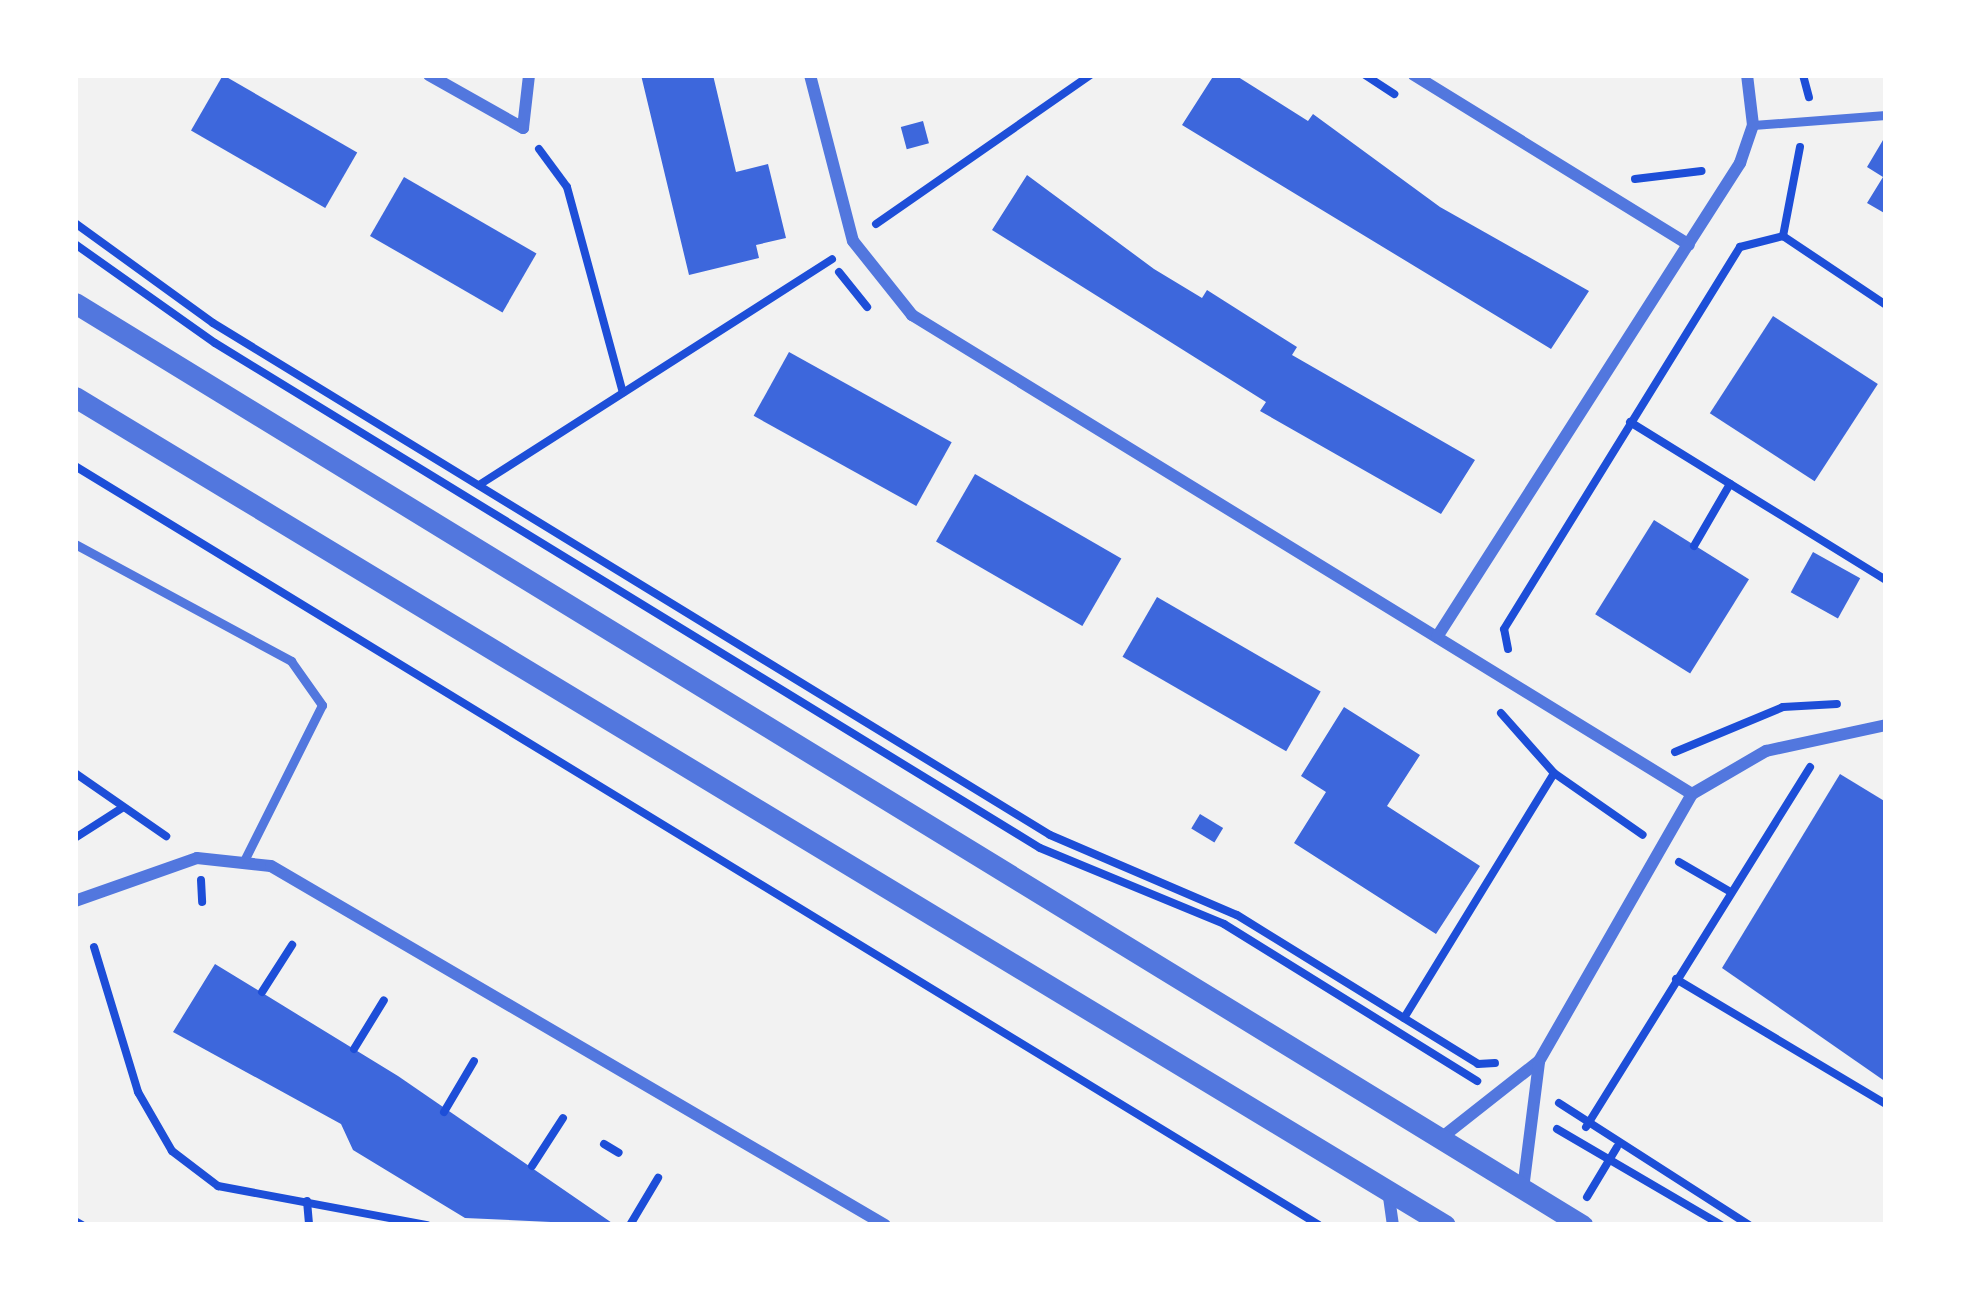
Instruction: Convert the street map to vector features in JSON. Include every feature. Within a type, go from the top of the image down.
[{"type":"street","points":[[429,75],[523,128],[529,75]]},
{"type":"street","points":[[810,75],[853,241],[912,315],[1691,794]]},
{"type":"street","points":[[1414,75],[1689,245]]},
{"type":"street","points":[[1436,637],[1689,245],[1753,125],[1747,75]]},
{"type":"street","points":[[75,303],[1582,1225]]},
{"type":"street","points":[[75,397],[1445,1225]]},
{"type":"street","points":[[1441,1138],[1539,1061],[1691,794],[1766,751],[1886,725]]},
{"type":"street","points":[[75,901],[197,858],[244,859],[346,905],[884,1225]]},
{"type":"street","points":[[1523,1189],[1539,1061]]},
{"type":"street","points":[[1388,1189],[1394,1225]]},
{"type":"lane","points":[[1753,125],[1886,115]]},
{"type":"lane","points":[[75,544],[291,661],[322,705],[244,859]]},
{"type":"path","points":[[876,224],[1090,75]]},
{"type":"path","points":[[1783,236],[1809,98],[1803,75]]},
{"type":"path","points":[[1809,98],[1828,95]]},
{"type":"path","points":[[523,128],[568,188],[623,394]]},
{"type":"path","points":[[1631,179],[1713,165]]},
{"type":"path","points":[[870,202],[884,239]]},
{"type":"path","points":[[75,224],[478,485],[1050,835],[1237,916],[1404,1018],[1520,1078]]},
{"type":"path","points":[[1516,664],[1504,628],[1740,247],[1783,236],[1886,305]]},
{"type":"path","points":[[825,239],[832,259],[882,321]]},
{"type":"path","points":[[75,244],[215,344],[1040,848],[1224,924],[1500,1095]]},
{"type":"path","points":[[478,485],[832,259]]},
{"type":"path","points":[[1630,422],[1886,580]]},
{"type":"path","points":[[75,466],[1319,1225]]},
{"type":"path","points":[[1694,546],[1730,484]]},
{"type":"path","points":[[1451,614],[1506,645]]},
{"type":"path","points":[[1404,1018],[1554,773],[1484,702]]},
{"type":"path","points":[[1652,747],[1687,749],[1783,707],[1854,704]]},
{"type":"path","points":[[1586,1127],[1814,760],[1826,758]]},
{"type":"path","points":[[75,773],[161,838],[189,831]]},
{"type":"path","points":[[75,838],[122,808]]},
{"type":"path","points":[[262,992],[292,945]]},
{"type":"path","points":[[94,947],[138,1092],[172,1151],[218,1186],[428,1225]]},
{"type":"path","points":[[1676,979],[1886,1104]]},
{"type":"path","points":[[354,1049],[384,1000]]},
{"type":"path","points":[[444,1112],[474,1061]]},
{"type":"path","points":[[1534,1087],[1617,1147],[1749,1225]]},
{"type":"path","points":[[1530,1113],[1721,1225]]},
{"type":"path","points":[[532,1166],[563,1118]]},
{"type":"path","points":[[604,1144],[619,1153]]},
{"type":"path","points":[[1609,1160],[1617,1147]]},
{"type":"path","points":[[630,1225],[658,1178]]},
{"type":"path","points":[[307,1201],[309,1225]]},
{"type":"building","points":[[223,75],[357,152],[325,208],[191,130]]},
{"type":"building","points":[[641,75],[713,75],[736,172],[768,164],[786,238],[756,245],[759,258],[689,275]]},
{"type":"building","points":[[1214,75],[1235,75],[1308,121],[1313,114],[1440,207],[1589,291],[1551,349],[1182,125]]},
{"type":"building","points":[[923,121],[929,143],[907,149],[901,127]]},
{"type":"building","points":[[1886,135],[1886,214],[1867,203],[1883,177],[1867,167]]},
{"type":"building","points":[[1027,175],[1154,269],[1202,298],[1207,290],[1297,347],[1292,355],[1475,460],[1441,514],[1260,411],[1266,402],[992,230]]},
{"type":"building","points":[[404,177],[537,253],[503,312],[370,236]]},
{"type":"building","points":[[1773,316],[1878,384],[1815,481],[1710,413]]},
{"type":"building","points":[[789,352],[952,442],[916,506],[754,416]]},
{"type":"building","points":[[975,474],[1121,558],[1082,626],[936,542]]},
{"type":"building","points":[[1654,520],[1749,579],[1690,673],[1595,614]]},
{"type":"building","points":[[1813,552],[1860,578],[1838,618],[1791,592]]},
{"type":"building","points":[[1157,597],[1321,692],[1286,751],[1122,657]]},
{"type":"building","points":[[1344,707],[1420,755],[1387,806],[1480,866],[1436,934],[1294,843],[1326,792],[1301,776]]},
{"type":"building","points":[[1840,774],[1886,802],[1886,1082],[1722,968]]},
{"type":"building","points":[[1200,814],[1223,828],[1214,842],[1191,829]]},
{"type":"building","points":[[215,964],[398,1076],[615,1225],[465,1218],[353,1150],[341,1124],[173,1032]]}]
